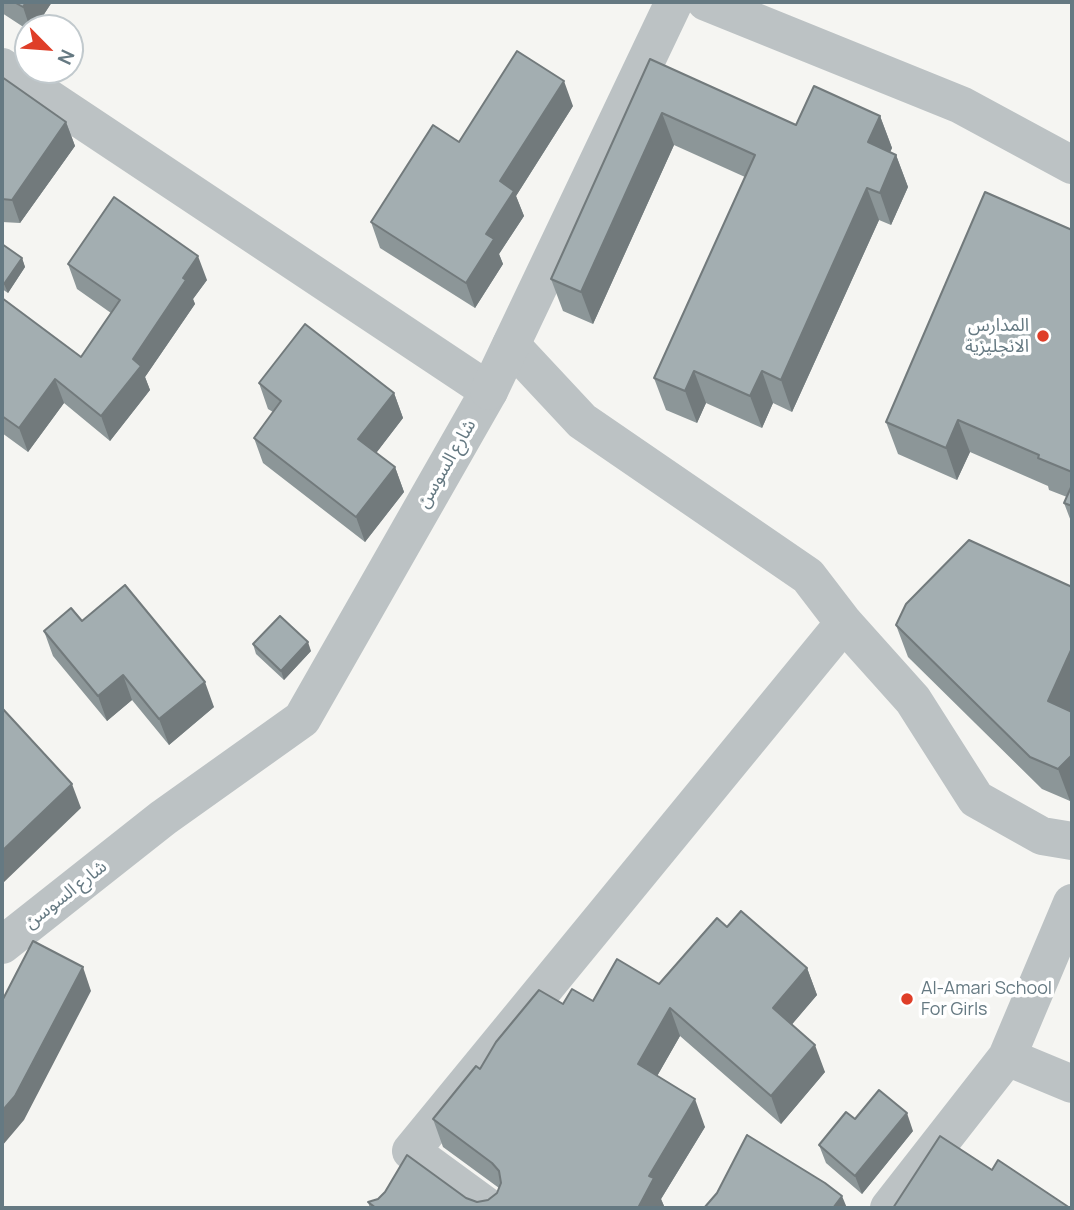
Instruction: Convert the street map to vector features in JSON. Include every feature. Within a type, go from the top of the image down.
[{"type":"street","name":"شارع السوسن","points":[[2,945],[163,818],[302,719],[489,391],[674,2]]},
{"type":"street","points":[[706,2],[961,105],[1072,165]]},
{"type":"street","points":[[2,67],[489,391]]},
{"type":"street","points":[[511,345],[582,421],[808,576],[844,623],[913,700],[976,799],[1042,836],[1072,841]]},
{"type":"street","points":[[391,1185],[411,1151],[844,623]]},
{"type":"street","points":[[889,1208],[1007,1058],[1072,903]]},
{"type":"street","points":[[1007,1058],[1072,1084]]},
{"type":"street","points":[[411,1151],[488,1208]]},
{"type":"building","points":[[517,51],[564,81],[500,181],[514,191],[486,234],[494,239],[466,283],[371,222],[433,125],[459,142]]},
{"type":"building","points":[[650,59],[796,125],[814,86],[880,116],[868,142],[896,155],[880,193],[867,188],[781,380],[762,371],[750,396],[694,371],[685,391],[654,378],[755,155],[662,113],[581,292],[551,279]]},
{"type":"building","points":[[2,77],[66,122],[12,200],[2,199]]},
{"type":"building","points":[[985,192],[1072,230],[1072,472],[958,420],[946,448],[886,422]]},
{"type":"building","points":[[114,197],[198,256],[183,278],[186,280],[133,359],[141,366],[101,416],[55,379],[19,428],[2,416],[2,298],[81,357],[120,300],[68,264]]},
{"type":"building","points":[[2,244],[22,258],[4,284],[2,282]]},
{"type":"building","points":[[305,324],[394,393],[358,439],[395,467],[356,517],[254,438],[281,401],[259,383]]},
{"type":"building","points":[[1072,485],[1072,506],[1064,503]]},
{"type":"building","points":[[969,540],[1072,587],[1072,648],[1048,701],[1072,712],[1072,755],[1058,769],[1030,757],[896,625],[906,604]]},
{"type":"building","points":[[125,585],[205,682],[159,719],[123,675],[98,696],[44,631],[71,608],[82,621]]},
{"type":"building","points":[[280,616],[308,642],[281,671],[253,644]]},
{"type":"building","points":[[2,708],[72,784],[2,851]]},
{"type":"building","points":[[741,911],[807,968],[773,1008],[815,1045],[771,1096],[670,1008],[638,1064],[695,1099],[649,1176],[654,1178],[638,1208],[376,1208],[368,1202],[378,1199],[385,1192],[407,1155],[466,1198],[477,1202],[488,1200],[497,1193],[501,1183],[499,1171],[433,1119],[476,1066],[480,1069],[496,1042],[539,990],[563,1004],[572,989],[593,1001],[617,959],[659,984],[717,918],[727,927]]},
{"type":"building","points":[[33,941],[83,967],[15,1096],[2,1111],[2,1001]]},
{"type":"building","points":[[879,1090],[907,1113],[855,1176],[819,1145],[846,1112],[855,1119]]},
{"type":"building","points":[[747,1135],[842,1196],[833,1208],[704,1208],[717,1193]]},
{"type":"building","points":[[940,1136],[992,1170],[998,1160],[1070,1208],[893,1208]]},
{"type":"place","name":"المدارس الانجليزية","points":[[1043,336]]},
{"type":"place","name":"Al-Amari School For Girls","points":[[907,999]]}]
